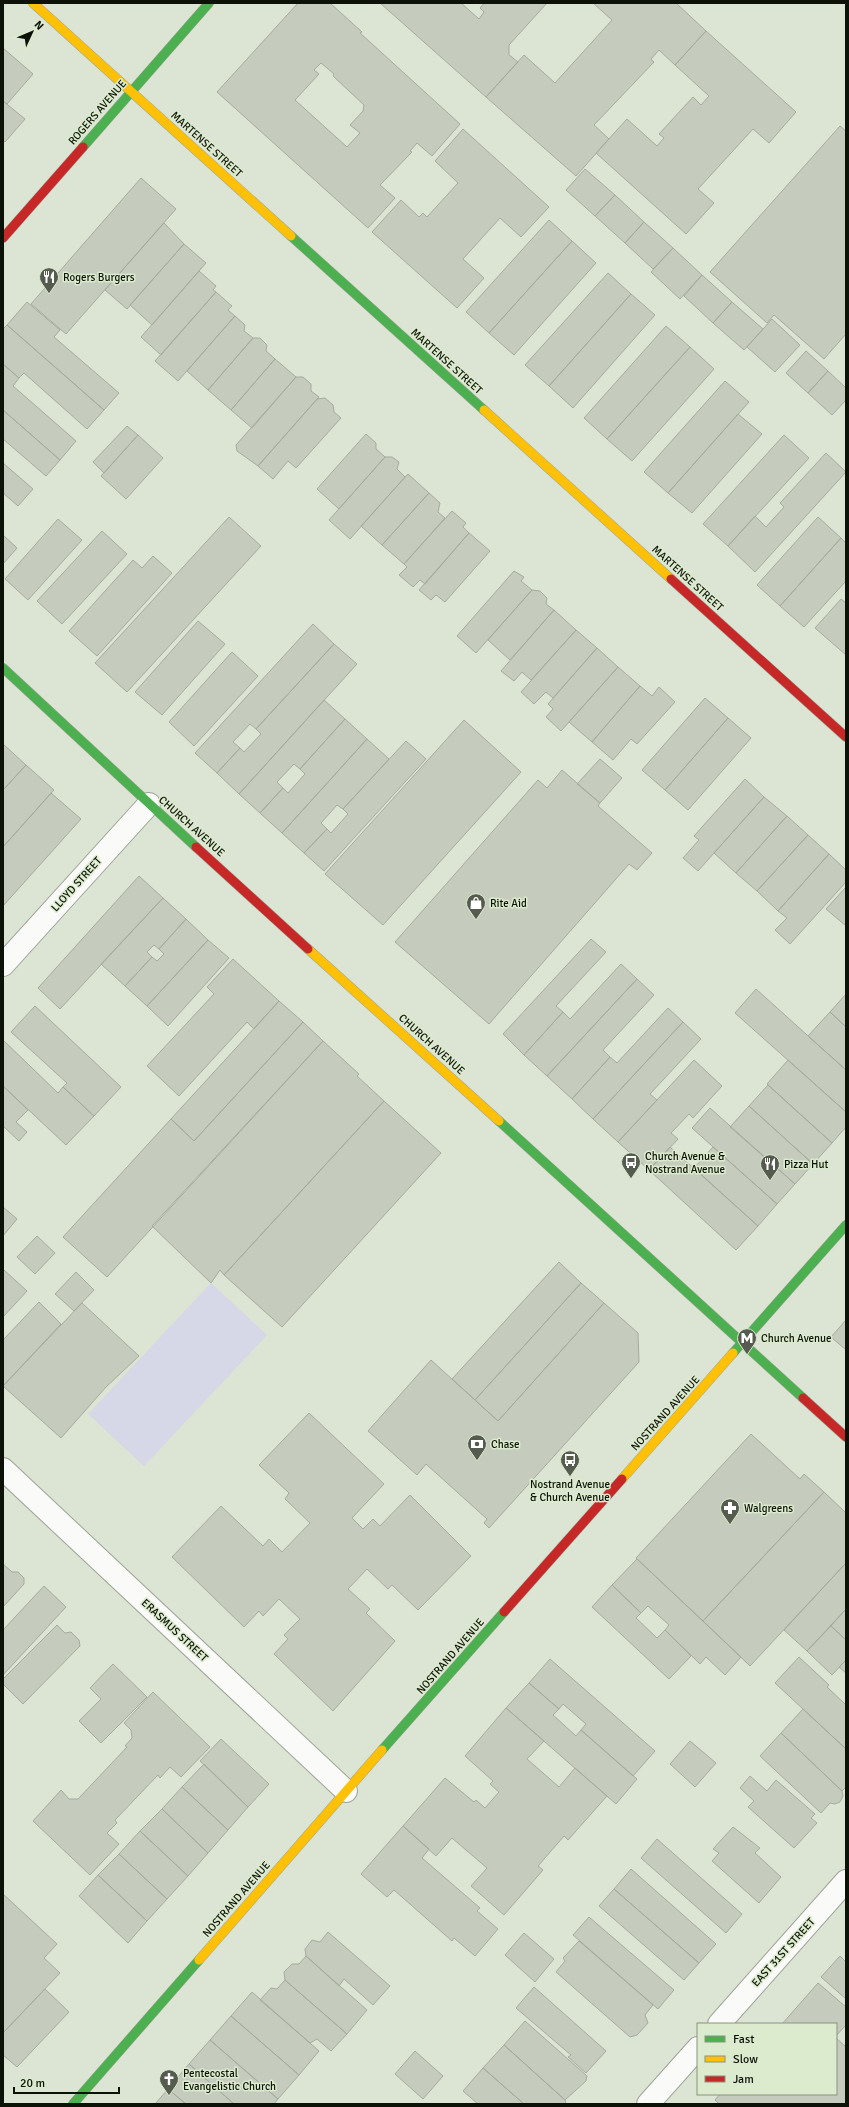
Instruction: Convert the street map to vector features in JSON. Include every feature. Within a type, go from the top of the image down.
[{"type":"main road","name":"MARTENSE STREET","points":[[33,3],[846,737]]},
{"type":"main road","name":"ROGERS AVENUE","points":[[3,238],[209,3]]},
{"type":"main road","name":"CHURCH AVENUE","points":[[3,668],[150,804],[846,1437]]},
{"type":"main road","name":"NOSTRAND AVENUE","points":[[73,2104],[346,1791],[846,1225]]},
{"type":"street","name":"LLOYD STREET","points":[[3,965],[150,804]]},
{"type":"street","name":"ERASMUS STREET","points":[[3,1469],[346,1791]]},
{"type":"street","name":"EAST 31ST STREET","points":[[720,2023],[846,1881]]},
{"type":"street","points":[[648,2104],[697,2049]]},
{"type":"shaded area","points":[[211,1283],[267,1335],[144,1466],[88,1414]]},
{"type":"building","points":[[298,3],[330,3],[362,32],[360,33],[460,124],[432,156],[417,143],[410,151],[412,152],[380,185],[395,198],[368,228],[217,92]],"holes":[[[321,63],[334,74],[333,76],[364,105],[363,111],[350,125],[360,133],[347,147],[295,100],[319,74],[314,70]]]},
{"type":"building","points":[[380,3],[461,3],[479,19],[484,12],[480,8],[484,3],[547,3],[509,45],[509,55],[518,62],[486,97]]},
{"type":"building","points":[[593,3],[676,3],[706,31],[675,65],[659,50],[651,59],[654,62],[594,125],[609,139],[576,176],[486,97],[524,55],[555,83],[612,20]]},
{"type":"building","points":[[706,31],[796,112],[769,143],[753,129],[698,189],[714,203],[686,234],[596,153],[627,119],[657,146],[664,138],[659,134],[693,97],[701,105],[709,96],[675,65]]},
{"type":"building","points":[[3,48],[33,74],[7,104],[3,101]]},
{"type":"building","points":[[3,101],[25,119],[5,142],[3,141]]},
{"type":"building","points":[[840,126],[846,131],[846,334],[824,359],[774,315],[767,323],[710,272]]},
{"type":"building","points":[[463,129],[549,207],[521,237],[500,218],[463,259],[484,278],[457,308],[372,232],[401,200],[419,217],[423,213],[427,217],[458,183],[435,161]]},
{"type":"building","points":[[585,169],[615,195],[595,216],[566,190]]},
{"type":"building","points":[[141,178],[176,209],[66,334],[31,304]]},
{"type":"building","points":[[615,195],[644,222],[625,243],[595,216]]},
{"type":"building","points":[[549,220],[572,241],[489,333],[466,312]]},
{"type":"building","points":[[644,222],[673,248],[653,269],[625,243]]},
{"type":"building","points":[[164,223],[184,244],[127,309],[105,290]]},
{"type":"building","points":[[572,241],[596,263],[514,355],[489,333]]},
{"type":"building","points":[[184,244],[206,263],[152,325],[130,305]]},
{"type":"building","points":[[673,248],[702,275],[680,299],[651,272]]},
{"type":"building","points":[[199,271],[216,286],[213,290],[216,292],[161,355],[141,337]]},
{"type":"building","points":[[608,273],[631,294],[549,386],[525,365]]},
{"type":"building","points":[[702,275],[732,302],[713,323],[684,296]]},
{"type":"building","points":[[216,292],[232,306],[228,310],[235,316],[178,381],[155,361]]},
{"type":"building","points":[[631,294],[655,315],[573,408],[549,386]]},
{"type":"building","points":[[27,302],[60,330],[54,337],[119,393],[104,410],[7,325]]},
{"type":"building","points":[[732,302],[763,329],[744,350],[713,323]]},
{"type":"building","points":[[235,316],[245,325],[244,331],[253,338],[208,390],[187,371]]},
{"type":"building","points":[[772,319],[800,345],[775,372],[747,347]]},
{"type":"building","points":[[7,325],[104,410],[87,429],[24,373],[19,378],[3,364],[3,329]]},
{"type":"building","points":[[666,326],[690,347],[607,439],[584,418]]},
{"type":"building","points":[[253,338],[260,338],[267,345],[266,351],[275,359],[231,410],[208,390]]},
{"type":"building","points":[[690,347],[714,369],[632,461],[607,439]]},
{"type":"building","points":[[806,351],[828,371],[808,393],[786,373]]},
{"type":"building","points":[[275,359],[296,377],[252,428],[231,410]]},
{"type":"building","points":[[3,364],[19,378],[13,386],[76,441],[60,460],[3,410]]},
{"type":"building","points":[[828,371],[846,388],[846,400],[832,415],[808,393]]},
{"type":"building","points":[[296,377],[303,377],[311,384],[311,391],[319,397],[258,466],[237,451],[236,445]]},
{"type":"building","points":[[725,381],[749,402],[668,493],[644,472]]},
{"type":"building","points":[[325,398],[333,405],[334,412],[341,418],[296,468],[288,461],[273,479],[258,466],[317,399]]},
{"type":"building","points":[[3,410],[60,460],[46,476],[3,439]]},
{"type":"building","points":[[738,414],[762,434],[692,513],[668,493]]},
{"type":"building","points":[[127,426],[138,435],[104,473],[93,462]]},
{"type":"building","points":[[366,434],[376,443],[376,449],[385,457],[339,509],[317,489]]},
{"type":"building","points":[[138,435],[163,458],[126,499],[101,476]]},
{"type":"building","points":[[784,435],[809,458],[728,546],[703,524]]},
{"type":"building","points":[[826,453],[846,472],[755,572],[728,546],[755,516],[766,527],[784,507],[780,503]]},
{"type":"building","points":[[385,457],[392,457],[399,462],[397,469],[405,477],[350,539],[329,520]]},
{"type":"building","points":[[3,463],[33,489],[18,506],[3,493]]},
{"type":"building","points":[[408,474],[429,493],[382,545],[361,526]]},
{"type":"building","points":[[429,493],[440,503],[438,512],[445,518],[404,564],[382,545]]},
{"type":"building","points":[[452,511],[466,523],[463,527],[469,533],[425,584],[420,580],[413,587],[399,575],[407,567],[404,564]]},
{"type":"building","points":[[229,517],[261,546],[127,692],[95,663]]},
{"type":"building","points":[[818,517],[841,538],[780,606],[757,585]]},
{"type":"building","points":[[58,519],[82,540],[28,600],[5,579]]},
{"type":"building","points":[[102,531],[127,554],[62,624],[37,601]]},
{"type":"building","points":[[469,533],[490,551],[445,602],[436,595],[431,600],[419,590]]},
{"type":"building","points":[[3,535],[17,548],[3,564]]},
{"type":"building","points":[[841,538],[846,543],[846,581],[804,627],[780,606]]},
{"type":"building","points":[[153,556],[172,573],[97,656],[69,631],[133,560],[142,568]]},
{"type":"building","points":[[514,571],[524,577],[521,581],[532,590],[476,653],[457,636]]},
{"type":"building","points":[[532,590],[540,591],[547,598],[546,604],[554,610],[510,660],[488,640]]},
{"type":"building","points":[[841,599],[846,603],[846,655],[815,628]]},
{"type":"building","points":[[554,610],[576,630],[531,680],[522,672],[514,681],[501,671]]},
{"type":"building","points":[[198,621],[225,644],[162,715],[135,692]]},
{"type":"building","points":[[313,624],[334,644],[256,729],[250,724],[233,742],[240,748],[217,773],[195,753]]},
{"type":"building","points":[[576,630],[597,648],[553,698],[546,692],[534,704],[521,692]]},
{"type":"building","points":[[334,644],[357,664],[239,794],[217,773],[240,748],[244,752],[261,734],[256,729]]},
{"type":"building","points":[[597,648],[618,667],[561,731],[546,717],[553,709],[548,704]]},
{"type":"building","points":[[232,652],[258,676],[194,746],[169,722]]},
{"type":"building","points":[[618,667],[640,686],[592,742],[569,722]]},
{"type":"building","points":[[640,686],[652,696],[659,687],[675,702],[637,744],[631,739],[613,760],[592,742]]},
{"type":"building","points":[[705,698],[728,718],[665,790],[642,770]]},
{"type":"building","points":[[324,700],[345,719],[300,769],[294,764],[277,782],[283,788],[260,813],[239,794]]},
{"type":"building","points":[[728,718],[751,738],[688,810],[665,790]]},
{"type":"building","points":[[345,719],[367,739],[282,833],[260,813],[283,788],[288,793],[305,774],[300,769]]},
{"type":"building","points":[[464,720],[521,772],[383,925],[325,874]]},
{"type":"building","points":[[367,739],[389,759],[343,809],[337,805],[321,823],[327,829],[304,853],[282,833]]},
{"type":"building","points":[[406,741],[426,759],[324,871],[304,853],[327,829],[331,833],[348,814],[343,809]]},
{"type":"building","points":[[3,744],[26,765],[3,790]]},
{"type":"building","points":[[600,759],[622,778],[600,803],[577,784]]},
{"type":"building","points":[[26,765],[54,790],[3,847],[3,790]]},
{"type":"building","points":[[562,770],[600,803],[598,806],[652,853],[637,870],[629,864],[489,1024],[395,942],[538,780],[547,788]]},
{"type":"building","points":[[745,779],[764,797],[698,871],[683,858],[699,840],[694,836]]},
{"type":"building","points":[[51,793],[81,819],[3,906],[3,847]]},
{"type":"building","points":[[764,797],[787,816],[736,873],[714,853]]},
{"type":"building","points":[[787,816],[808,835],[757,891],[736,873]]},
{"type":"building","points":[[808,835],[829,854],[778,911],[757,891]]},
{"type":"building","points":[[829,854],[846,870],[846,882],[790,944],[775,930],[787,918],[778,911]]},
{"type":"building","points":[[139,876],[163,898],[60,1009],[38,988]]},
{"type":"building","points":[[846,887],[846,926],[826,909]]},
{"type":"building","points":[[163,898],[186,919],[159,949],[154,945],[147,952],[152,957],[125,986],[101,964]]},
{"type":"building","points":[[186,919],[208,940],[147,1006],[125,986],[152,957],[157,961],[164,954],[159,949]]},
{"type":"building","points":[[591,939],[606,952],[556,1006],[563,1012],[524,1055],[503,1034]]},
{"type":"building","points":[[208,940],[229,958],[168,1026],[147,1006]]},
{"type":"building","points":[[233,959],[279,1001],[254,1029],[247,1022],[179,1096],[147,1066],[214,994],[207,987]]},
{"type":"building","points":[[621,964],[637,979],[547,1076],[524,1055],[563,1012],[570,1019]]},
{"type":"building","points":[[637,979],[654,995],[603,1050],[610,1057],[572,1099],[547,1076]]},
{"type":"building","points":[[756,989],[846,1070],[846,1112],[735,1013]]},
{"type":"building","points":[[846,994],[846,1027],[830,1012]]},
{"type":"building","points":[[279,1001],[303,1022],[194,1141],[171,1119]]},
{"type":"building","points":[[35,1006],[121,1087],[94,1116],[63,1087],[67,1083],[11,1032]]},
{"type":"building","points":[[668,1008],[683,1022],[593,1119],[572,1099],[610,1057],[617,1063]]},
{"type":"building","points":[[830,1012],[846,1027],[846,1070],[808,1036]]},
{"type":"building","points":[[303,1022],[323,1041],[107,1277],[63,1237],[171,1119],[194,1141]]},
{"type":"building","points":[[683,1022],[701,1039],[650,1094],[657,1100],[618,1142],[593,1119]]},
{"type":"building","points":[[3,1040],[58,1093],[63,1087],[94,1116],[66,1145],[3,1086]]},
{"type":"building","points":[[323,1041],[359,1074],[357,1076],[384,1101],[224,1275],[220,1270],[211,1283],[152,1226]]},
{"type":"building","points":[[694,1060],[722,1086],[693,1118],[689,1114],[671,1133],[678,1139],[649,1170],[618,1142]]},
{"type":"building","points":[[788,1060],[846,1112],[846,1127],[832,1143],[767,1084]]},
{"type":"building","points":[[768,1085],[832,1143],[813,1164],[749,1106]]},
{"type":"building","points":[[3,1086],[28,1110],[16,1122],[27,1132],[19,1141],[3,1126]]},
{"type":"building","points":[[384,1101],[441,1153],[282,1327],[224,1275]]},
{"type":"building","points":[[749,1106],[813,1164],[795,1184],[730,1127]]},
{"type":"building","points":[[710,1108],[795,1184],[777,1204],[692,1128]]},
{"type":"building","points":[[670,1147],[758,1226],[736,1250],[649,1170]]},
{"type":"building","points":[[713,1147],[777,1204],[758,1226],[694,1168]]},
{"type":"building","points":[[3,1207],[17,1219],[3,1236]]},
{"type":"building","points":[[37,1236],[55,1253],[35,1274],[17,1257]]},
{"type":"building","points":[[559,1262],[581,1283],[475,1400],[452,1379]]},
{"type":"building","points":[[4,1270],[27,1291],[3,1317],[3,1271]]},
{"type":"building","points":[[76,1272],[94,1290],[74,1311],[55,1294]]},
{"type":"building","points":[[581,1283],[604,1303],[498,1421],[475,1400]]},
{"type":"building","points":[[39,1302],[61,1324],[3,1386],[3,1340]]},
{"type":"building","points":[[82,1303],[139,1356],[106,1387],[61,1438],[3,1386]]},
{"type":"building","points":[[604,1303],[638,1333],[639,1362],[489,1528],[484,1523],[487,1519],[426,1464],[417,1475],[368,1431],[431,1360],[498,1421]]},
{"type":"building","points":[[846,1320],[846,1350],[831,1337]]},
{"type":"building","points":[[309,1413],[384,1484],[352,1518],[363,1529],[373,1519],[380,1526],[410,1495],[471,1556],[418,1610],[392,1585],[388,1589],[367,1569],[348,1589],[370,1609],[366,1613],[395,1641],[333,1711],[274,1654],[288,1639],[284,1635],[300,1619],[279,1599],[263,1616],[259,1611],[244,1627],[172,1557],[221,1506],[263,1546],[269,1539],[282,1552],[310,1523],[285,1499],[289,1493],[259,1465]]},
{"type":"building","name":"Walgreens","points":[[751,1434],[800,1479],[804,1474],[824,1492],[703,1621],[636,1558]]},
{"type":"building","points":[[824,1492],[846,1513],[846,1563],[750,1666],[703,1621]]},
{"type":"building","points":[[637,1559],[741,1657],[725,1675],[706,1657],[700,1664],[665,1630],[669,1625],[648,1606],[641,1613],[612,1585]]},
{"type":"building","points":[[846,1563],[846,1609],[807,1651],[784,1630]]},
{"type":"building","points":[[3,1564],[12,1572],[18,1572],[24,1578],[24,1584],[3,1607]]},
{"type":"building","points":[[612,1585],[641,1613],[636,1618],[657,1638],[665,1630],[691,1656],[669,1679],[592,1607]]},
{"type":"building","points":[[44,1586],[66,1607],[3,1675],[3,1630]]},
{"type":"building","points":[[846,1609],[846,1640],[831,1626]]},
{"type":"building","points":[[57,1625],[65,1633],[71,1632],[79,1640],[80,1646],[23,1704],[3,1684],[3,1679]]},
{"type":"building","points":[[831,1626],[846,1640],[846,1660],[832,1675],[807,1651]]},
{"type":"building","points":[[799,1657],[829,1685],[827,1687],[846,1705],[846,1749],[775,1683]]},
{"type":"building","points":[[550,1659],[655,1751],[633,1776],[581,1730],[586,1724],[563,1704],[559,1709],[529,1683]]},
{"type":"building","points":[[846,1660],[846,1673],[839,1667]]},
{"type":"building","points":[[113,1664],[147,1697],[101,1743],[79,1721],[101,1699],[90,1688]]},
{"type":"building","points":[[529,1683],[559,1709],[553,1715],[576,1736],[581,1730],[637,1779],[616,1804],[506,1708]]},
{"type":"building","points":[[153,1692],[210,1747],[181,1777],[170,1767],[160,1778],[158,1775],[115,1820],[117,1823],[107,1833],[119,1844],[90,1875],[33,1821],[61,1790],[69,1799],[78,1799],[127,1747],[125,1746],[132,1738],[131,1730],[124,1723]]},
{"type":"building","points":[[506,1708],[544,1741],[527,1759],[559,1787],[575,1768],[607,1796],[568,1840],[564,1836],[538,1866],[543,1870],[504,1915],[471,1886],[487,1868],[452,1838],[436,1856],[403,1826],[445,1778],[474,1802],[476,1800],[485,1808],[499,1792],[490,1784],[493,1781],[465,1756]]},
{"type":"building","points":[[803,1709],[846,1749],[846,1787],[842,1791],[781,1733]]},
{"type":"building","points":[[781,1733],[842,1791],[843,1796],[840,1802],[835,1804],[830,1803],[821,1813],[760,1756]]},
{"type":"building","points":[[221,1739],[269,1784],[248,1807],[200,1761]]},
{"type":"building","points":[[690,1741],[716,1763],[695,1787],[670,1764]]},
{"type":"building","points":[[204,1764],[248,1807],[228,1830],[182,1787]]},
{"type":"building","points":[[750,1776],[767,1791],[776,1780],[815,1814],[811,1818],[817,1823],[794,1848],[748,1807],[754,1801],[740,1788]]},
{"type":"building","points":[[182,1787],[228,1830],[208,1853],[162,1809]]},
{"type":"building","points":[[162,1809],[208,1853],[188,1876],[140,1831]]},
{"type":"building","points":[[403,1826],[429,1849],[422,1858],[480,1908],[477,1911],[498,1929],[475,1956],[454,1938],[452,1941],[394,1890],[387,1897],[361,1874]]},
{"type":"building","points":[[733,1827],[760,1848],[755,1853],[781,1877],[759,1903],[712,1861],[719,1853],[713,1849]]},
{"type":"building","points":[[140,1831],[188,1876],[167,1899],[119,1854]]},
{"type":"building","points":[[657,1839],[742,1914],[726,1933],[641,1858]]},
{"type":"building","points":[[119,1854],[167,1899],[147,1921],[98,1875]]},
{"type":"building","points":[[631,1869],[716,1944],[699,1963],[614,1889]]},
{"type":"building","points":[[98,1875],[147,1921],[128,1943],[79,1896]]},
{"type":"building","points":[[614,1889],[699,1963],[684,1980],[599,1906]]},
{"type":"building","points":[[3,1894],[57,1944],[44,1958],[60,1973],[3,2033]]},
{"type":"building","points":[[589,1917],[674,1990],[658,2009],[573,1935]]},
{"type":"building","points":[[328,1932],[390,1986],[373,2005],[344,1979],[339,1986],[306,1956],[305,1949],[312,1940],[320,1942]]},
{"type":"building","points":[[524,1933],[554,1959],[535,1982],[505,1955]]},
{"type":"building","points":[[579,1941],[653,2005],[645,2015],[648,2023],[637,2035],[630,2037],[556,1972],[565,1961],[563,1958]]},
{"type":"building","points":[[306,1956],[367,2010],[347,2034],[285,1980],[284,1972],[292,1964],[299,1964]]},
{"type":"building","points":[[840,1956],[846,1962],[846,1999],[821,1977]]},
{"type":"building","points":[[285,1980],[347,2034],[331,2051],[317,2039],[310,2043],[260,2000],[271,1988],[277,1989]]},
{"type":"building","points":[[818,1983],[846,2007],[846,2025],[837,2035],[837,2023],[783,2023]]},
{"type":"building","points":[[534,1987],[606,2051],[586,2073],[568,2057],[571,2055],[516,2008]]},
{"type":"building","points":[[45,1989],[69,2012],[17,2067],[3,2055],[3,2033]]},
{"type":"building","points":[[252,1992],[319,2051],[299,2075],[231,2016]]},
{"type":"building","points":[[231,2016],[299,2075],[278,2099],[210,2040]]},
{"type":"building","points":[[525,2021],[587,2076],[586,2081],[565,2100],[504,2045]]},
{"type":"building","points":[[837,2039],[846,2047],[846,2104],[719,2104],[715,2100],[719,2095],[837,2095]]},
{"type":"building","points":[[210,2040],[278,2099],[274,2104],[234,2104],[189,2064]]},
{"type":"building","points":[[504,2045],[565,2100],[566,2104],[524,2104],[483,2068]]},
{"type":"building","points":[[415,2051],[443,2076],[423,2099],[395,2074]]},
{"type":"building","points":[[189,2064],[234,2104],[186,2104],[168,2089]]},
{"type":"building","points":[[483,2068],[524,2104],[478,2104],[463,2091]]},
{"type":"building","name":"Pentecostal Evangelistic Church","points":[[168,2089],[186,2104],[155,2104]]},
{"type":"traffic: fast","points":[[83,147],[209,3]]},
{"type":"traffic: fast","points":[[291,236],[484,410]]},
{"type":"traffic: fast","points":[[3,668],[196,847]]},
{"type":"traffic: fast","points":[[499,1121],[803,1398]]},
{"type":"traffic: fast","points":[[733,1353],[846,1225]]},
{"type":"traffic: fast","points":[[382,1750],[504,1612]]},
{"type":"traffic: fast","points":[[73,2104],[199,1960]]},
{"type":"traffic: slow","points":[[33,3],[291,236]]},
{"type":"traffic: slow","points":[[484,410],[671,579]]},
{"type":"traffic: slow","points":[[308,949],[499,1121]]},
{"type":"traffic: slow","points":[[622,1479],[733,1353]]},
{"type":"traffic: slow","points":[[199,1960],[382,1750]]},
{"type":"traffic: jam","points":[[3,238],[83,147]]},
{"type":"traffic: jam","points":[[671,579],[846,737]]},
{"type":"traffic: jam","points":[[196,847],[308,949]]},
{"type":"traffic: jam","points":[[803,1398],[846,1437]]},
{"type":"traffic: jam","points":[[504,1612],[622,1479]]},
{"type":"place","name":"Rogers Burgers","points":[[49,294]]},
{"type":"place","name":"Rite Aid","points":[[476,920]]},
{"type":"place","name":"Church Avenue & Nostrand Avenue","points":[[631,1179]]},
{"type":"place","name":"Pizza Hut","points":[[770,1181]]},
{"type":"place","name":"Church Avenue","points":[[747,1355]]},
{"type":"place","name":"Chase","points":[[477,1461]]},
{"type":"place","name":"Nostrand Avenue & Church Avenue","points":[[570,1477]]},
{"type":"place","name":"Walgreens","points":[[730,1525]]},
{"type":"place","name":"Pentecostal Evangelistic Church","points":[[169,2096]]}]
